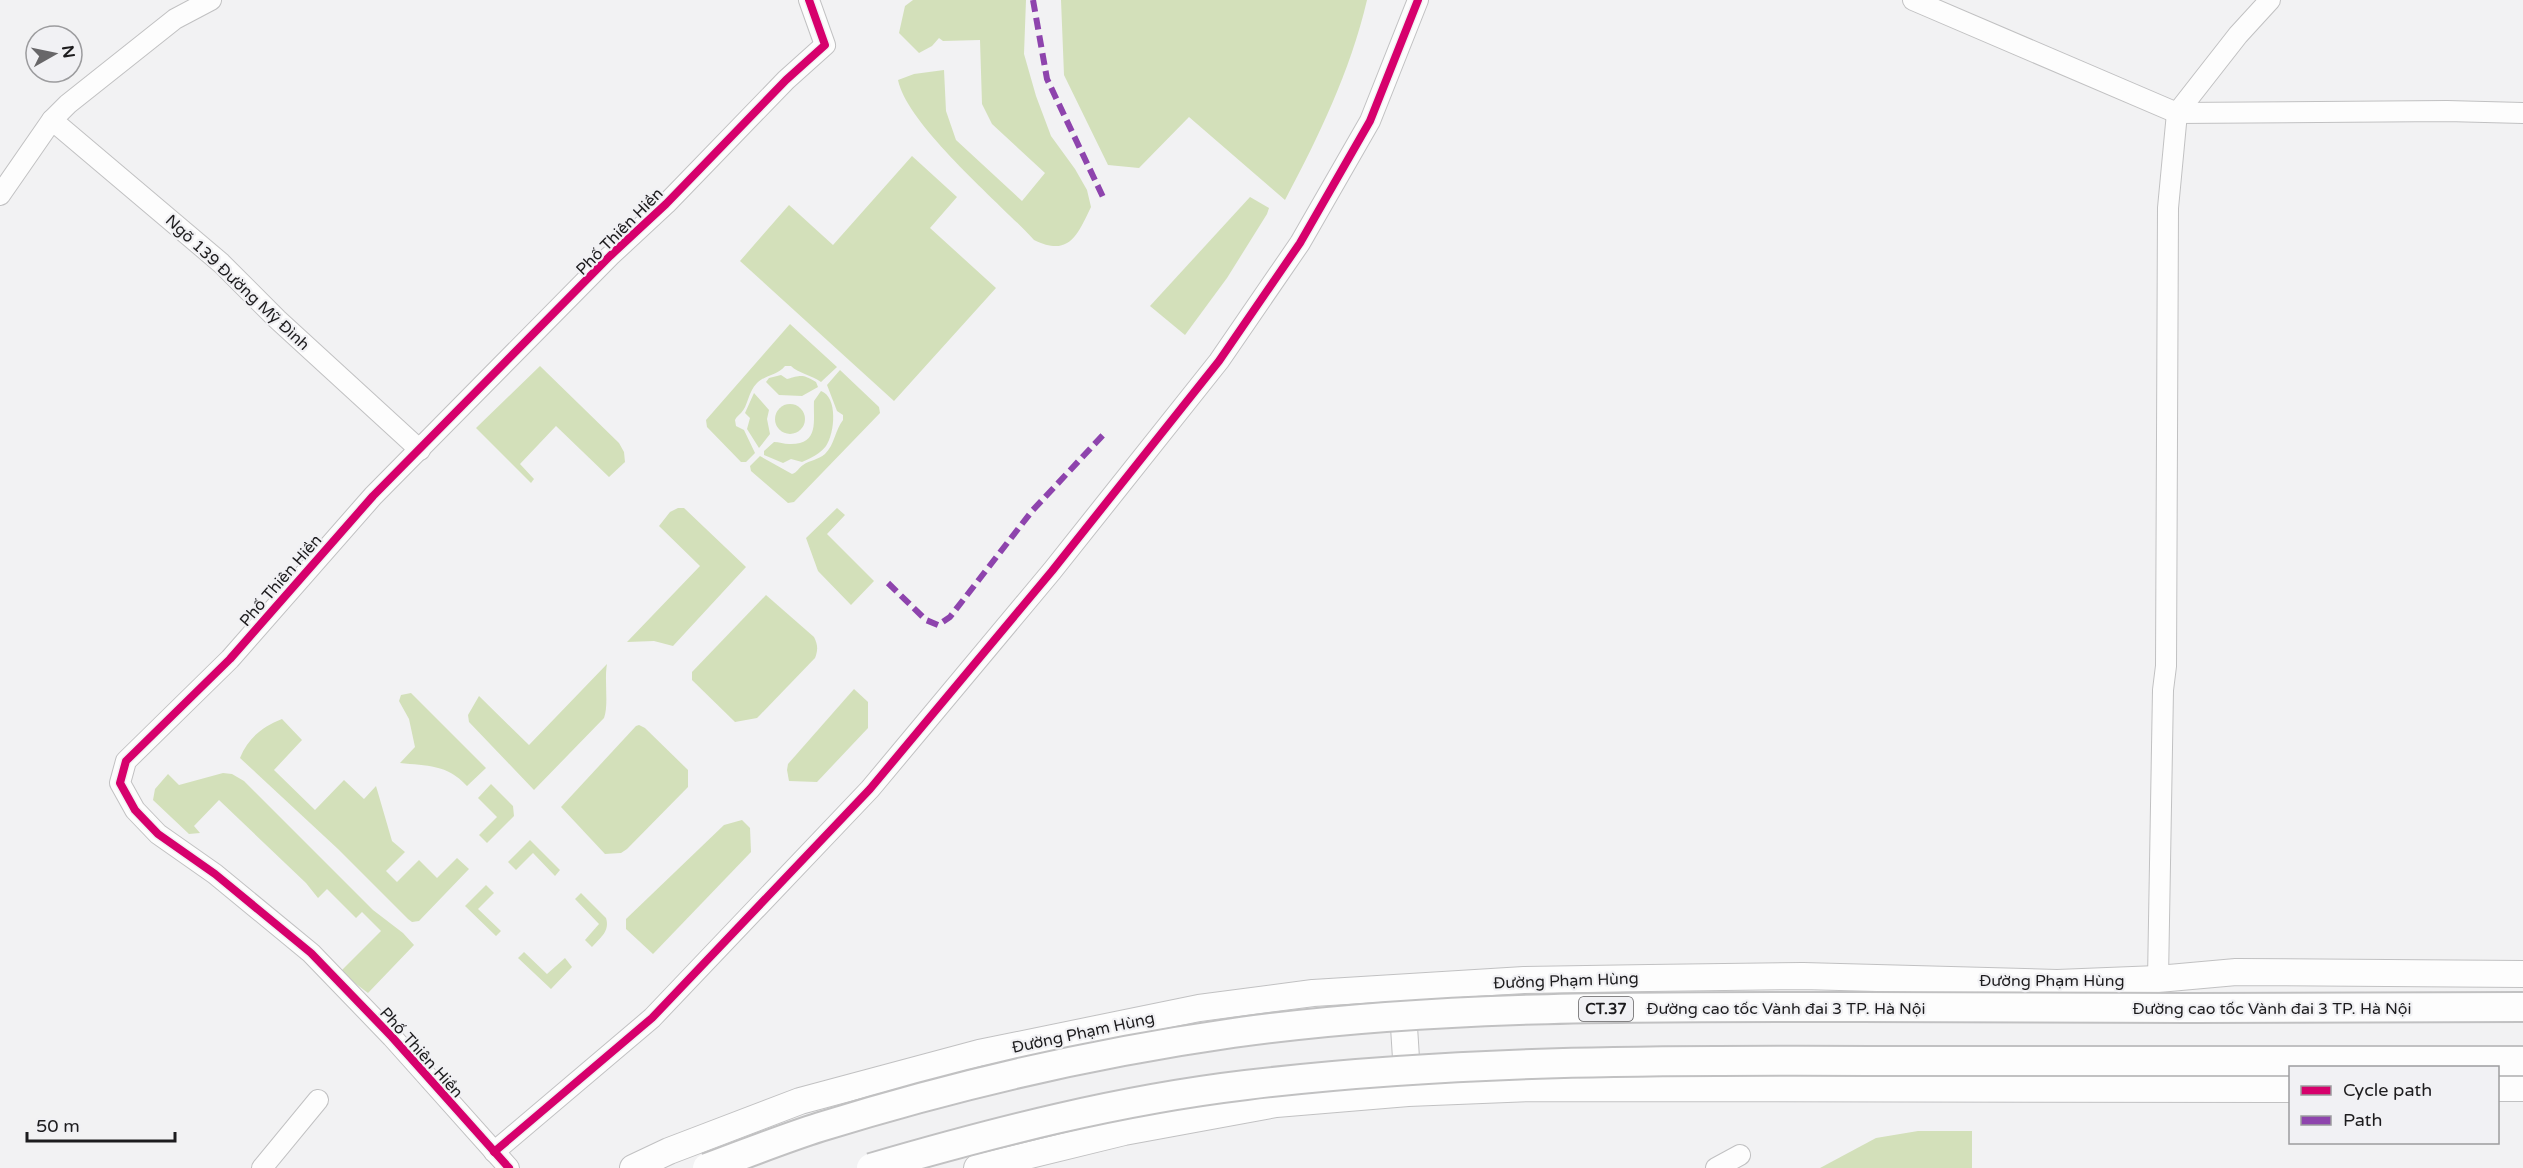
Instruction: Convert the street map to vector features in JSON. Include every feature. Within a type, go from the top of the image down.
[{"type":"highway","name":"Đường cao tốc Vành đai 3 TP. Hà Nội","points":[[707,1168],[817,1128],[952,1089],[1092,1056],[1234,1033],[1369,1019],[1500,1011],[1758,1007],[2523,1007]]},
{"type":"highway","points":[[871,1168],[965,1140],[1102,1109],[1242,1086],[1372,1072],[1501,1064],[1757,1060],[2523,1061]]},
{"type":"main road","name":"Đường Phạm Hùng","points":[[633,1168],[669,1151],[800,1101],[979,1053],[1199,1008],[1312,993],[1524,980],[1803,976],[2057,983],[2158,979],[2236,972],[2523,974]]},
{"type":"main road","points":[[1401,987],[1408,1094]]},
{"type":"main road","points":[[976,1168],[1124,1132],[1276,1104],[1408,1094],[1532,1088],[2289,1089]]},
{"type":"main road","points":[[2499,1088],[2523,1088]]},
{"type":"street","points":[[0,195],[52,120],[68,104],[175,19],[211,0]]},
{"type":"street","name":"Phố Thiên Hiền","points":[[509,1168],[392,1037],[311,953],[215,874],[158,834],[135,810],[120,783],[126,761],[230,659],[373,496],[610,256],[666,204],[786,80],[825,45],[809,0]]},
{"type":"street","points":[[494,1152],[652,1018],[870,789],[1052,571],[1219,361],[1300,243],[1370,121],[1418,0]]},
{"type":"street","points":[[1913,0],[2177,113],[2447,111],[2523,113]]},
{"type":"street","points":[[2158,979],[2163,701],[2166,666],[2168,208],[2177,113],[2238,35],[2270,0]]},
{"type":"street","name":"Ngõ 139 Đường Mỹ Đình","points":[[52,120],[221,262],[278,319],[420,450]]},
{"type":"street","points":[[262,1168],[318,1100]]},
{"type":"street","points":[[1716,1168],[1740,1155]]},
{"type":"green space","points":[[913,0],[1026,0],[1024,54],[1036,96],[1051,136],[1087,190],[1091,207],[1076,235],[1064,245],[1046,245],[1034,240],[936,141],[905,98],[898,80],[914,74],[944,70],[946,111],[956,140],[1022,201],[1045,173],[992,124],[982,104],[980,40],[943,41],[939,38],[932,46],[919,53],[899,33],[905,6]]},
{"type":"green space","points":[[1061,0],[1367,0],[1343,78],[1310,152],[1285,200],[1189,117],[1139,168],[1108,165],[1064,75]]},
{"type":"green space","points":[[912,156],[957,197],[930,228],[996,288],[894,401],[740,261],[789,205],[833,245]]},
{"type":"green space","points":[[1250,197],[1269,208],[1267,214],[1227,278],[1185,335],[1150,306]]},
{"type":"green space","points":[[790,324],[837,367],[821,382],[791,366],[785,366],[757,383],[735,420],[736,426],[744,430],[755,453],[746,462],[741,462],[707,427],[706,420]]},
{"type":"green space","points":[[540,366],[619,443],[624,452],[625,462],[609,477],[556,426],[520,464],[534,479],[531,483],[476,428]]},
{"type":"green space","points":[[840,370],[879,407],[880,413],[794,502],[788,503],[751,471],[750,466],[760,456],[792,474],[801,466],[825,454],[843,420],[843,415],[837,411],[827,385]]},
{"type":"green space","points":[[781,375],[787,379],[805,376],[816,382],[818,387],[802,396],[779,395],[766,382],[769,378]]},
{"type":"green space","points":[[821,391],[830,400],[833,416],[831,433],[824,449],[802,462],[791,459],[783,463],[764,455],[764,451],[774,442],[787,444],[806,441],[813,430],[814,401]]},
{"type":"green space","points":[[754,393],[769,410],[767,419],[770,434],[759,448],[747,429],[750,418],[745,413]]},
{"type":"green space","points":[[790,404],[796,405],[804,413],[804,425],[796,433],[790,434],[784,433],[776,425],[775,419],[776,413],[784,405]]},
{"type":"green space","points":[[684,508],[746,567],[673,646],[654,641],[627,642],[700,566],[659,526],[670,512]]},
{"type":"green space","points":[[837,508],[845,515],[827,534],[874,581],[851,605],[818,571],[806,538]]},
{"type":"green space","points":[[766,595],[814,637],[817,652],[815,658],[757,718],[735,722],[692,680],[692,672]]},
{"type":"green space","points":[[607,664],[604,718],[534,790],[469,722],[468,715],[479,696],[529,745]]},
{"type":"green space","points":[[854,689],[868,702],[868,728],[817,782],[789,781],[788,764]]},
{"type":"green space","points":[[411,693],[486,768],[467,786],[452,774],[436,767],[400,763],[415,747],[409,719],[399,701],[401,695]]},
{"type":"green space","points":[[282,719],[302,740],[274,770],[315,810],[344,780],[364,799],[376,786],[392,841],[405,852],[386,871],[397,882],[419,860],[437,878],[457,858],[469,869],[419,921],[412,922],[408,919],[338,849],[240,758],[256,734]]},
{"type":"green space","points":[[639,725],[645,728],[688,770],[688,787],[627,849],[621,853],[605,854],[561,807]]},
{"type":"green space","points":[[223,773],[232,774],[244,781],[373,910],[403,933],[414,945],[368,993],[340,972],[381,931],[362,912],[356,918],[327,889],[318,898],[306,883],[219,800],[194,826],[200,833],[189,834],[153,800],[155,789],[168,774],[179,785]]},
{"type":"green space","points":[[491,784],[513,806],[514,816],[487,843],[479,835],[497,817],[478,798]]},
{"type":"green space","points":[[742,820],[750,828],[751,852],[653,954],[626,929],[626,919],[724,825]]},
{"type":"green space","points":[[530,840],[560,870],[555,876],[533,853],[516,870],[508,862]]},
{"type":"green space","points":[[486,885],[494,893],[478,909],[501,931],[496,936],[465,906]]},
{"type":"green space","points":[[581,893],[606,918],[606,930],[592,947],[585,940],[599,924],[575,899]]},
{"type":"green space","points":[[524,952],[547,974],[565,958],[572,967],[551,989],[518,958]]},
{"type":"green space","points":[[1918,1131],[1972,1131],[1972,1168],[1820,1168],[1876,1138]]},
{"type":"marked path","points":[[1033,0],[1047,79],[1103,197]]},
{"type":"marked path","points":[[888,583],[926,620],[938,625],[950,617],[1032,511],[1103,435]]},
{"type":"cycle path","points":[[509,1168],[392,1037],[311,953],[215,874],[158,834],[135,810],[120,783],[126,761],[230,659],[373,496],[610,256],[666,204],[786,80],[825,45],[809,0]]},
{"type":"cycle path","points":[[494,1152],[652,1018],[870,789],[1052,571],[1219,361],[1300,243],[1370,121],[1418,0]]}]
